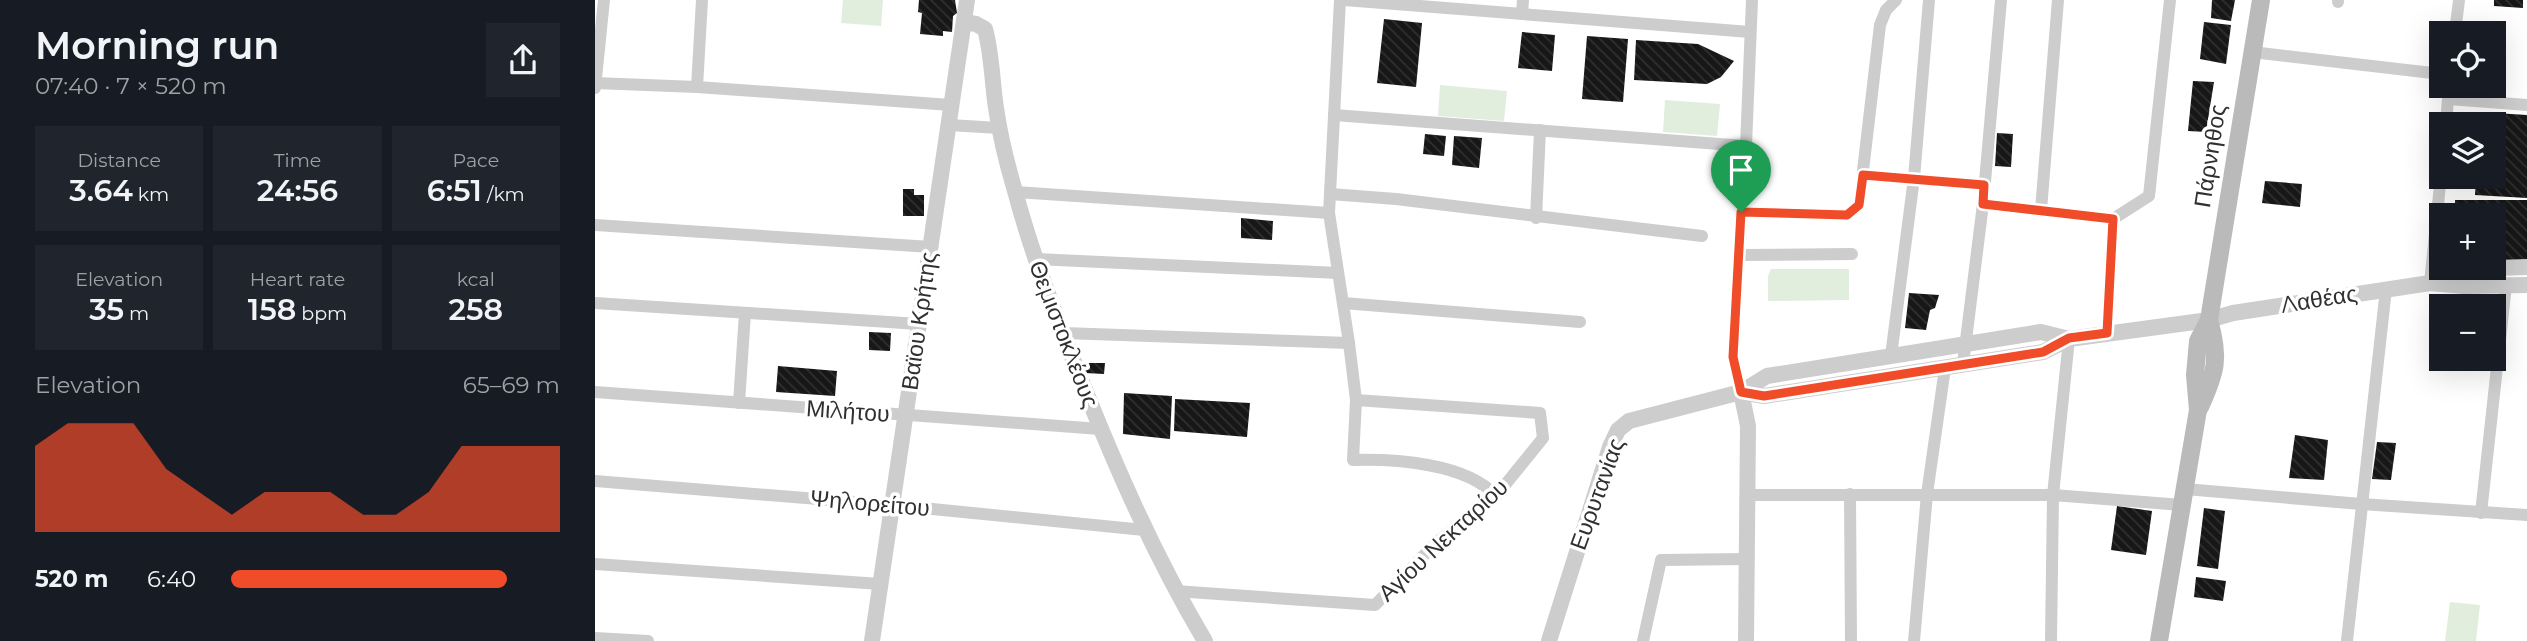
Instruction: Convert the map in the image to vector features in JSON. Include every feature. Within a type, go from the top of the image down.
[{"type":"main road","name":"Πάρνηθος","points":[[2159,641],[2198,410],[2195,376],[2198,341],[2209,320],[2261,0]]},
{"type":"street","points":[[604,0],[598,36],[595,85],[697,87],[951,105]]},
{"type":"street","points":[[697,87],[702,0]]},
{"type":"street","name":"Βαϊου Κρήτης","points":[[872,641],[967,0]]},
{"type":"street","points":[[1496,496],[1490,489],[1473,480],[1434,466],[1396,460],[1353,460],[1356,400],[1329,213],[1342,0],[1750,32]]},
{"type":"street","points":[[1522,14],[1523,0]]},
{"type":"street","points":[[1746,641],[1748,426],[1733,357],[1752,0]]},
{"type":"street","points":[[1741,212],[1847,215],[1859,205],[1880,25],[1886,10],[1896,0]]},
{"type":"street","points":[[1891,356],[1914,178],[1929,0]]},
{"type":"street","points":[[1963,365],[1983,204],[2001,0]]},
{"type":"street","points":[[2041,210],[2059,0]]},
{"type":"street","points":[[1983,204],[2113,219],[2149,195],[2170,0]]},
{"type":"street","points":[[2456,21],[2459,0]]},
{"type":"street","name":"Θεμιστοκλέους","points":[[964,22],[985,29],[999,128],[1015,192],[1036,259],[1100,429],[1144,530],[1175,591],[1205,641]]},
{"type":"street","points":[[2252,52],[2429,73]]},
{"type":"street","points":[[2447,112],[2449,99],[2527,104]]},
{"type":"street","points":[[1333,115],[1746,146]]},
{"type":"street","points":[[949,125],[999,128]]},
{"type":"street","points":[[1536,218],[1540,130]]},
{"type":"street","points":[[1863,175],[1984,185]]},
{"type":"street","points":[[2431,283],[2440,189]]},
{"type":"street","points":[[1015,192],[1329,213]]},
{"type":"street","points":[[1330,194],[1396,199],[1702,236]]},
{"type":"street","points":[[2107,333],[2113,219]]},
{"type":"street","points":[[595,225],[930,247]]},
{"type":"street","points":[[1740,255],[1852,254]]},
{"type":"street","points":[[1036,259],[1338,272]]},
{"type":"street","points":[[2506,268],[2527,267]]},
{"type":"street","name":"Λαθέας","points":[[2431,283],[2437,280]]},
{"type":"street","name":"Λαθέας","points":[[2069,338],[2209,320],[2233,313],[2431,283],[2464,286],[2527,285]]},
{"type":"street","points":[[2481,513],[2506,285]]},
{"type":"street","points":[[2347,641],[2386,289]]},
{"type":"street","points":[[595,303],[919,324]]},
{"type":"street","points":[[1343,303],[1580,322]]},
{"type":"street","points":[[739,403],[745,313]]},
{"type":"street","points":[[1741,392],[1767,376],[2041,332],[2069,338]]},
{"type":"street","points":[[1063,333],[1349,343]]},
{"type":"street","points":[[1741,392],[1764,396],[2043,352],[2069,338]]},
{"type":"street","points":[[2051,641],[2053,495],[2069,338]]},
{"type":"street","points":[[1914,641],[1927,494],[1945,368]]},
{"type":"street","name":"Μιλήτου","points":[[595,392],[1100,429]]},
{"type":"street","name":"Ευρυτανίας","points":[[1549,641],[1610,447],[1618,430],[1637,419],[1741,392]]},
{"type":"street","name":"Αγίου Νεκταρίου","points":[[1175,591],[1375,605],[1437,542],[1496,496],[1543,438],[1540,413],[1356,400]]},
{"type":"street","name":"Ψηλορείτου","points":[[595,481],[892,505],[1144,530]]},
{"type":"street","points":[[1850,494],[1851,641]]},
{"type":"street","points":[[1747,495],[2184,497],[2361,504],[2527,515]]},
{"type":"street","points":[[1643,641],[1661,560],[1746,559]]},
{"type":"street","points":[[595,564],[880,584]]},
{"type":"street","points":[[595,638],[648,641]]},
{"type":"green space","points":[[843,0],[883,0],[881,26],[841,23]]},
{"type":"green space","points":[[1440,85],[1507,91],[1504,121],[1438,116]]},
{"type":"green space","points":[[1665,100],[1720,104],[1717,136],[1663,132]]},
{"type":"green space","points":[[1771,269],[1849,269],[1849,300],[1768,301],[1768,276]]},
{"type":"green space","points":[[2450,602],[2480,605],[2476,641],[2445,641]]},
{"type":"building","points":[[919,0],[955,0],[957,13],[953,16],[952,32],[943,31],[943,36],[920,34],[922,13],[918,12]]},
{"type":"building","points":[[2212,0],[2235,0],[2231,21],[2211,18]]},
{"type":"building","points":[[2494,0],[2523,0],[2523,8],[2494,6]]},
{"type":"building","points":[[1384,19],[1422,23],[1416,87],[1377,83]]},
{"type":"building","points":[[2204,22],[2231,25],[2226,64],[2200,59]]},
{"type":"building","points":[[1522,32],[1555,35],[1552,71],[1518,68]]},
{"type":"building","points":[[1587,36],[1628,39],[1623,102],[1582,99]]},
{"type":"building","points":[[1636,40],[1698,44],[1734,61],[1721,77],[1707,84],[1634,80]]},
{"type":"building","points":[[2193,81],[2214,82],[2206,132],[2188,131]]},
{"type":"building","points":[[2506,114],[2527,115],[2527,198],[2475,195],[2475,189],[2506,189]]},
{"type":"building","points":[[1997,133],[2013,134],[2011,167],[1995,166]]},
{"type":"building","points":[[1425,134],[1446,136],[1444,156],[1423,154]]},
{"type":"building","points":[[1454,136],[1482,138],[1479,168],[1452,165]]},
{"type":"building","points":[[2265,181],[2302,184],[2300,207],[2262,203]]},
{"type":"building","points":[[903,189],[914,189],[914,195],[924,195],[924,216],[903,216]]},
{"type":"building","points":[[2455,200],[2527,200],[2527,260],[2506,260],[2506,203],[2455,203]]},
{"type":"building","points":[[1241,218],[1273,221],[1272,240],[1241,238]]},
{"type":"building","points":[[1909,293],[1939,295],[1935,308],[1930,310],[1926,330],[1905,328]]},
{"type":"building","points":[[869,332],[891,333],[890,351],[869,350]]},
{"type":"building","points":[[1085,363],[1105,363],[1104,374],[1085,373]]},
{"type":"building","points":[[778,366],[837,371],[835,396],[776,392]]},
{"type":"building","points":[[1124,393],[1172,396],[1170,439],[1123,434]]},
{"type":"building","points":[[1175,399],[1250,403],[1247,437],[1174,431]]},
{"type":"building","points":[[2295,435],[2328,440],[2324,480],[2289,478]]},
{"type":"building","points":[[2377,442],[2396,443],[2391,480],[2372,479]]},
{"type":"building","points":[[2117,506],[2152,511],[2146,555],[2111,550]]},
{"type":"building","points":[[2204,508],[2225,511],[2218,569],[2197,566]]},
{"type":"building","points":[[2196,577],[2226,581],[2223,601],[2194,597]]},
{"type":"route","points":[[1863,175],[1984,185],[1983,204],[2113,219],[2107,333],[2069,338],[2043,352],[1945,368],[1764,396],[1741,392],[1733,357],[1741,212],[1847,215],[1859,205],[1863,175]]}]
